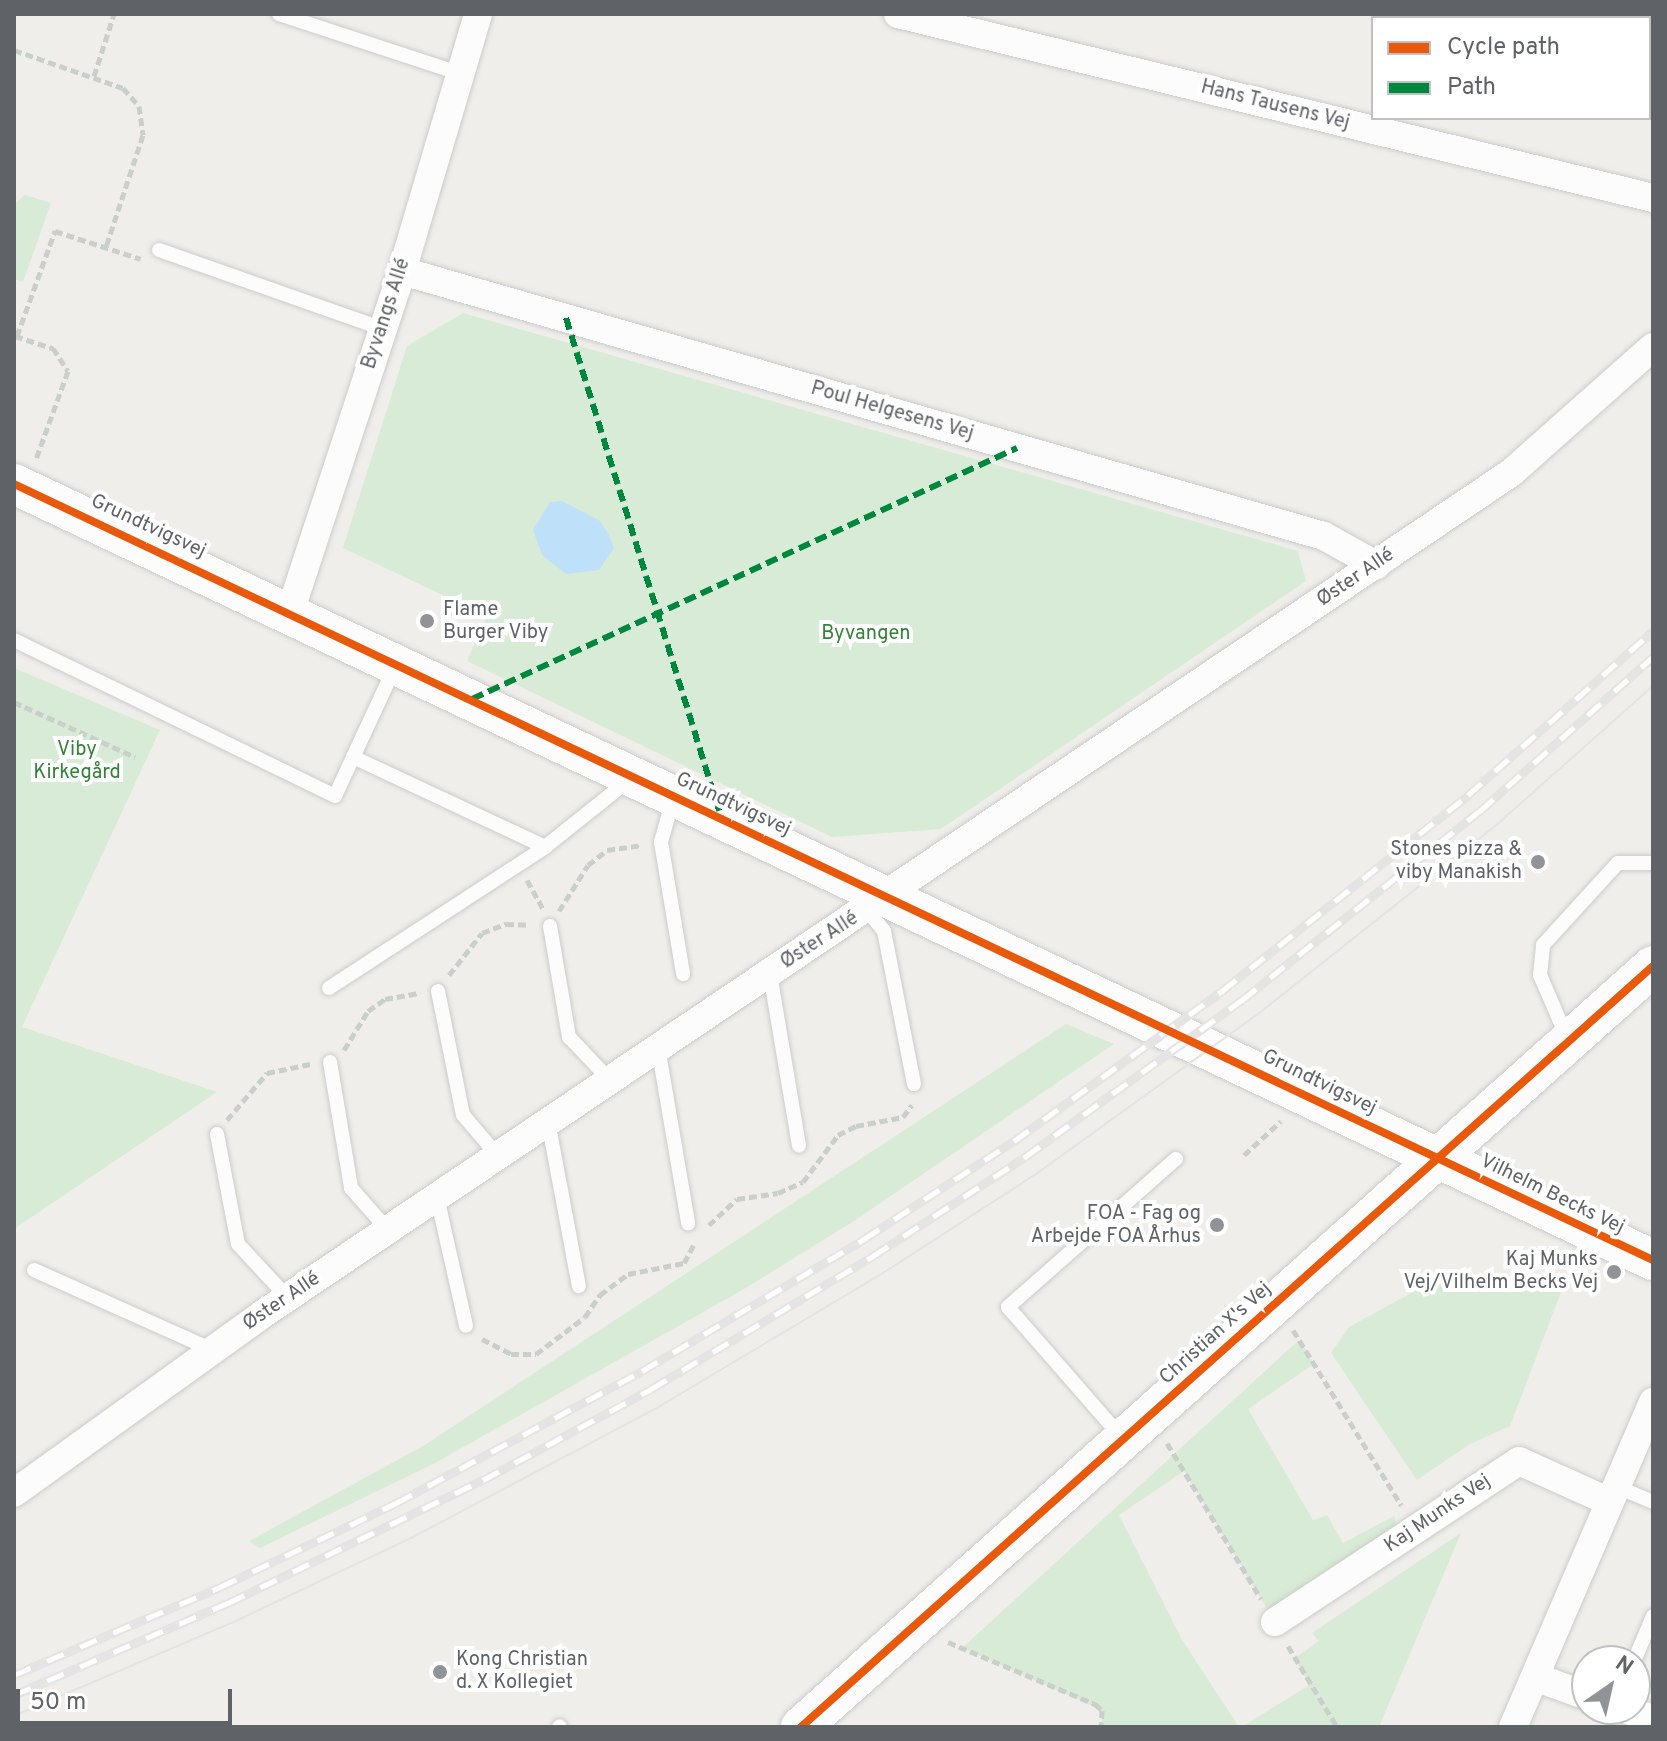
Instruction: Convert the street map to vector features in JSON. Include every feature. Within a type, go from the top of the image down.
[{"type":"street","name":"Byvangs Allé","points":[[290,612],[402,271],[478,14]]},
{"type":"street","name":"Hans Tausens Vej","points":[[898,14],[1653,198]]},
{"type":"street","name":"Poul Helgesens Vej","points":[[402,271],[1324,536],[1376,565]]},
{"type":"street","name":"Øster Allé","points":[[14,1493],[213,1350],[609,1079],[878,903],[1512,472],[1653,347]]},
{"type":"street","name":"Grundtvigsvej","points":[[20,486],[674,795],[878,903],[1308,1096],[1437,1158]]},
{"type":"street","name":"Christian X's Vej","points":[[801,1727],[1653,966]]},
{"type":"street","name":"Vilhelm Becks Vej","points":[[1437,1158],[1653,1260]]},
{"type":"street","points":[[1513,1727],[1611,1493],[1653,1402]]},
{"type":"street","name":"Kaj Munks Vej","points":[[1275,1622],[1519,1461],[1611,1493]]},
{"type":"street","points":[[1535,1677],[1571,1690]]},
{"type":"lane","points":[[279,14],[461,74]]},
{"type":"lane","points":[[154,256],[383,329]]},
{"type":"lane","points":[[14,640],[335,796],[396,664]]},
{"type":"lane","points":[[353,757],[545,847]]},
{"type":"lane","points":[[329,988],[545,847],[634,776]]},
{"type":"lane","points":[[674,795],[661,842],[683,974]]},
{"type":"lane","points":[[1569,1041],[1540,975],[1543,945],[1618,863],[1653,863]]},
{"type":"lane","points":[[878,903],[914,1084]]},
{"type":"lane","points":[[550,926],[569,1037],[609,1079]]},
{"type":"lane","points":[[770,974],[799,1146]]},
{"type":"lane","points":[[438,991],[463,1115],[498,1156]]},
{"type":"lane","points":[[658,1047],[688,1223]]},
{"type":"lane","points":[[330,1062],[351,1188],[388,1230]]},
{"type":"lane","points":[[548,1121],[579,1286]]},
{"type":"lane","points":[[217,1134],[238,1244],[288,1298]]},
{"type":"lane","points":[[1136,1427],[1008,1307],[1176,1159]]},
{"type":"lane","points":[[437,1197],[466,1326]]},
{"type":"lane","points":[[34,1270],[213,1350]]},
{"type":"lane","points":[[1611,1493],[1653,1502]]},
{"type":"lane","points":[[1641,1645],[1653,1616]]},
{"type":"path","points":[[94,76],[114,14]]},
{"type":"path","points":[[14,50],[123,88],[144,120],[106,247]]},
{"type":"path","points":[[20,486],[68,371],[53,348],[15,336],[55,231],[106,247],[154,256]]},
{"type":"path","points":[[14,702],[135,757]]},
{"type":"path","points":[[517,866],[550,926]]},
{"type":"path","points":[[1244,1155],[1308,1096]]},
{"type":"path","points":[[1276,1302],[1416,1529]]},
{"type":"path","points":[[1136,1427],[1275,1622],[1337,1727]]},
{"type":"path","points":[[973,1653],[1095,1704],[1102,1710],[1101,1727]]},
{"type":"green space","points":[[25,195],[51,203],[23,282],[14,279],[14,204]]},
{"type":"green space","name":"Byvangen","points":[[463,313],[1298,551],[1306,581],[941,829],[832,837],[467,661],[487,616],[343,548],[407,346]]},
{"type":"green space","name":"Viby Kirkegård","points":[[14,668],[160,730],[22,1027],[217,1092],[14,1229]]},
{"type":"green space","points":[[1066,1024],[1114,1044],[854,1221],[744,1289],[435,1463],[260,1548],[249,1541],[423,1446]]},
{"type":"green space","points":[[1502,1277],[1563,1287],[1510,1426],[1470,1444],[1417,1480],[1331,1353],[1349,1327],[1426,1285]]},
{"type":"green space","points":[[1299,1340],[1314,1364],[1248,1409],[1313,1520],[1327,1515],[1343,1543],[1394,1516],[1397,1526],[1275,1622],[1184,1471],[1119,1515],[1181,1638],[1239,1727],[1102,1727],[1102,1710],[962,1648]]},
{"type":"green space","points":[[1461,1533],[1379,1727],[1242,1727],[1309,1685],[1295,1658],[1319,1641],[1312,1633]]},
{"type":"water","points":[[562,501],[600,521],[608,533],[614,548],[599,570],[566,574],[542,555],[533,530],[550,502]]},
{"type":"tram line","points":[[14,1716],[236,1621],[411,1538],[660,1406],[883,1273],[1036,1174],[1263,1010],[1494,827],[1653,686]]},
{"type":"railway","points":[[14,1675],[220,1587],[396,1503],[642,1371],[864,1239],[1014,1141],[1222,991],[1468,795],[1653,631]]},
{"type":"railway","points":[[14,1695],[228,1603],[483,1480],[651,1389],[873,1256],[1025,1157],[1242,1000],[1480,811],[1653,657]]},
{"type":"marked path","points":[[566,318],[721,817]]},
{"type":"marked path","points":[[472,699],[1017,448]]},
{"type":"cycle path","points":[[14,484],[1653,1260]]},
{"type":"cycle path","points":[[801,1727],[1653,966]]},
{"type":"place","name":"Flame Burger Viby","points":[[427,621]]},
{"type":"place","name":"Stones pizza & viby Manakish","points":[[1538,862]]},
{"type":"place","name":"FOA - Fag og Arbejde FOA Århus","points":[[1217,1225]]},
{"type":"place","name":"Kaj Munks Vej/Vilhelm Becks Vej","points":[[1614,1272]]},
{"type":"place","name":"Kong Christian d. X Kollegiet","points":[[440,1672]]}]
